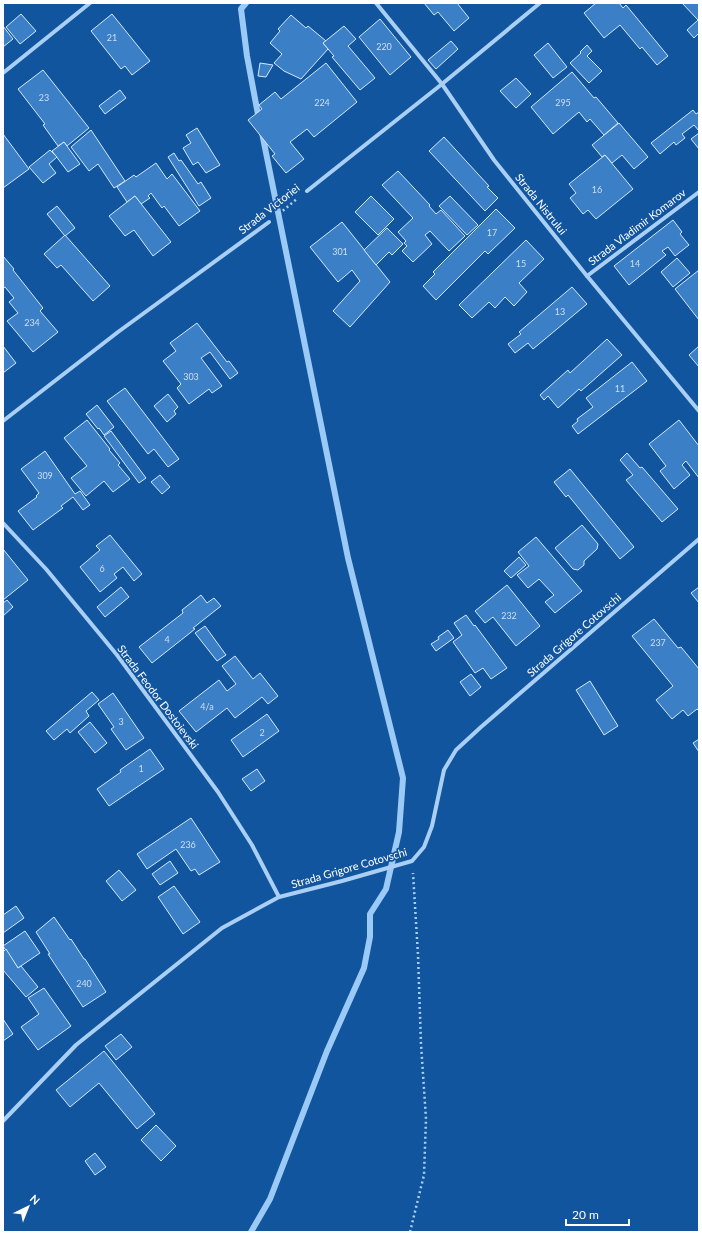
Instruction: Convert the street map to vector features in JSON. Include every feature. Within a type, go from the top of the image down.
[{"type":"street","points":[[3,73],[90,3]]},
{"type":"street","name":"Strada Nistrului","points":[[376,3],[442,84],[494,160],[587,276],[699,411]]},
{"type":"street","name":"Strada Victoriei","points":[[307,191],[442,84],[540,3]]},
{"type":"street","name":"Strada Vladimir Komarov","points":[[587,276],[699,192]]},
{"type":"street","name":"Strada Victoriei","points":[[3,421],[118,332],[270,222]]},
{"type":"street","name":"Strada Feodor Dostoievski","points":[[3,523],[46,569],[117,655],[218,792],[252,845],[279,897]]},
{"type":"street","name":"Strada Grigore Cotovschi","points":[[3,1121],[76,1044],[222,928],[279,897],[412,861],[424,847],[427,840],[432,826],[444,770],[456,750],[699,539]]},
{"type":"path","name":"Strada Victoriei","points":[[270,222],[307,191]]},
{"type":"path","points":[[410,1232],[424,1175],[426,1119],[412,861]]},
{"type":"building","points":[[424,3],[457,3],[469,18],[454,31],[438,12],[434,15]]},
{"type":"building","points":[[596,3],[619,3],[623,8],[626,5],[668,56],[657,65],[642,47],[640,49],[620,25],[604,38],[584,13]]},
{"type":"building","points":[[682,3],[699,3],[699,33],[694,38],[687,30],[698,20]]},
{"type":"building","points":[[21,14],[36,31],[20,44],[6,27]]},
{"type":"building","points":[[112,14],[150,61],[132,75],[125,66],[121,69],[91,31]]},
{"type":"building","points":[[291,15],[306,28],[308,26],[326,41],[323,43],[328,49],[301,79],[284,71],[274,63],[282,54],[270,43],[280,31],[278,29]]},
{"type":"building","points":[[380,19],[411,57],[390,75],[359,37]]},
{"type":"building","points":[[3,26],[13,39],[3,47]]},
{"type":"building","points":[[344,26],[356,39],[348,46],[375,78],[360,90],[332,57],[334,56],[323,43]]},
{"type":"building","points":[[451,41],[458,49],[436,69],[428,60]]},
{"type":"building","points":[[548,43],[567,67],[553,78],[534,55]]},
{"type":"building","points":[[587,45],[592,51],[587,56],[602,71],[589,83],[570,63]]},
{"type":"building","points":[[260,63],[273,65],[266,77],[258,76]]},
{"type":"building","points":[[326,63],[357,102],[314,137],[307,129],[290,142],[304,159],[286,173],[272,156],[275,154],[248,120],[262,109],[259,105],[275,92],[281,99]]},
{"type":"building","points":[[43,70],[89,128],[67,146],[64,142],[58,146],[43,125],[45,124],[18,89]]},
{"type":"building","points":[[572,72],[618,123],[604,135],[590,119],[587,122],[579,112],[553,134],[531,107]]},
{"type":"building","points":[[516,78],[531,94],[516,108],[500,91]]},
{"type":"building","points":[[120,90],[126,98],[105,114],[99,106]]},
{"type":"building","points":[[693,110],[696,114],[699,112],[699,131],[694,125],[682,134],[685,138],[676,145],[674,142],[660,154],[651,143]]},
{"type":"building","points":[[619,123],[648,157],[634,169],[622,155],[612,163],[605,155],[602,157],[592,145]]},
{"type":"building","points":[[197,128],[220,165],[206,173],[198,162],[193,165],[183,148],[191,143],[186,135]]},
{"type":"building","points":[[91,130],[125,181],[114,188],[98,164],[89,171],[71,147]]},
{"type":"building","points":[[699,133],[699,149],[691,139]]},
{"type":"building","points":[[3,134],[29,169],[3,188]]},
{"type":"building","points":[[444,137],[489,186],[487,187],[498,198],[485,211],[429,151]]},
{"type":"building","points":[[64,142],[80,164],[68,172],[52,151]]},
{"type":"building","points":[[50,150],[57,157],[49,164],[56,173],[43,183],[29,167]]},
{"type":"building","points":[[174,153],[179,161],[181,160],[198,184],[201,182],[211,198],[199,206],[168,157]]},
{"type":"building","points":[[605,155],[633,189],[596,219],[588,210],[583,214],[570,198],[576,193],[569,184]]},
{"type":"building","points":[[156,163],[167,179],[172,174],[200,211],[179,226],[164,206],[162,208],[151,193],[148,196],[150,198],[141,204],[135,196],[127,202],[117,187],[134,175],[136,177]]},
{"type":"building","points":[[398,171],[430,205],[429,206],[436,214],[441,210],[465,236],[449,251],[430,231],[425,235],[432,244],[413,262],[402,251],[407,246],[404,243],[406,241],[398,232],[413,218],[382,185]]},
{"type":"building","points":[[135,196],[171,242],[153,256],[134,230],[125,236],[109,216]]},
{"type":"building","points":[[371,196],[394,219],[378,235],[355,212]]},
{"type":"building","points":[[450,196],[478,225],[467,235],[439,206]]},
{"type":"building","points":[[57,206],[75,228],[65,236],[47,214]]},
{"type":"building","points":[[496,209],[515,228],[488,254],[485,251],[436,300],[423,286],[435,274],[433,272]]},
{"type":"building","points":[[673,220],[682,232],[680,234],[689,245],[675,256],[668,247],[662,251],[666,255],[629,285],[614,266]]},
{"type":"building","points":[[342,222],[390,282],[350,327],[333,311],[360,281],[352,270],[338,282],[310,247]]},
{"type":"building","points":[[387,228],[403,244],[392,255],[389,252],[376,265],[364,250]]},
{"type":"building","points":[[65,235],[110,286],[93,301],[61,265],[57,268],[44,254]]},
{"type":"building","points":[[526,240],[544,259],[519,283],[527,292],[514,306],[505,297],[495,308],[489,302],[472,318],[459,305]]},
{"type":"building","points":[[3,256],[43,308],[40,311],[58,332],[33,352],[7,321],[18,313],[9,302],[14,298],[5,287],[3,288]]},
{"type":"building","points":[[677,258],[690,273],[673,287],[661,272]]},
{"type":"building","points":[[699,270],[699,320],[675,289]]},
{"type":"building","points":[[572,287],[587,304],[533,349],[528,343],[515,353],[508,344],[521,334],[519,332]]},
{"type":"building","points":[[197,323],[227,362],[229,361],[238,373],[230,379],[210,352],[201,358],[222,386],[212,393],[209,389],[189,404],[177,388],[181,384],[163,361],[176,351],[170,343]]},
{"type":"building","points":[[607,339],[622,355],[581,391],[579,389],[558,408],[548,396],[544,400],[540,395],[568,370],[570,373]]},
{"type":"building","points":[[3,346],[16,363],[3,373]]},
{"type":"building","points":[[699,346],[699,367],[689,355]]},
{"type":"building","points":[[632,362],[647,381],[578,434],[572,426],[578,421],[577,419],[593,407],[586,398]]},
{"type":"building","points":[[125,388],[179,459],[168,467],[154,449],[148,454],[107,401]]},
{"type":"building","points":[[168,394],[178,407],[174,411],[176,414],[167,422],[154,406]]},
{"type":"building","points":[[97,405],[114,427],[104,435],[86,414]]},
{"type":"building","points":[[87,420],[110,449],[109,450],[120,463],[118,465],[130,479],[113,492],[104,481],[86,496],[71,478],[87,466],[64,438]]},
{"type":"building","points":[[679,420],[699,446],[699,478],[686,461],[682,465],[690,475],[674,489],[660,471],[666,466],[649,444]]},
{"type":"building","points":[[111,431],[146,478],[139,483],[104,436]]},
{"type":"building","points":[[45,451],[75,494],[80,491],[90,505],[83,510],[73,497],[61,506],[63,508],[33,530],[18,511],[37,497],[36,496],[39,493],[21,469]]},
{"type":"building","points":[[627,453],[640,468],[642,467],[678,509],[662,522],[626,480],[633,475],[620,460]]},
{"type":"building","points":[[570,469],[634,547],[620,559],[568,495],[566,497],[554,482]]},
{"type":"building","points":[[160,475],[170,487],[162,494],[151,482]]},
{"type":"building","points":[[582,525],[598,544],[597,549],[584,561],[584,565],[578,570],[573,569],[555,548]]},
{"type":"building","points":[[110,535],[142,574],[134,581],[123,567],[114,574],[117,578],[100,592],[80,567],[100,550],[96,546]]},
{"type":"building","points":[[536,537],[582,591],[555,613],[545,602],[554,595],[539,579],[528,588],[517,575],[529,566],[518,552]]},
{"type":"building","points":[[3,549],[28,580],[3,600]]},
{"type":"building","points":[[519,557],[526,565],[511,578],[504,571]]},
{"type":"building","points":[[507,585],[540,626],[516,646],[493,617],[485,623],[475,611]]},
{"type":"building","points":[[121,587],[129,597],[105,617],[97,607]]},
{"type":"building","points":[[699,587],[699,603],[691,593]]},
{"type":"building","points":[[201,595],[207,603],[214,598],[221,606],[152,663],[139,647],[183,613],[182,610]]},
{"type":"building","points":[[7,600],[13,607],[3,616],[3,603]]},
{"type":"building","points":[[466,615],[507,668],[491,679],[483,668],[475,673],[453,642],[462,635],[454,623]]},
{"type":"building","points":[[654,619],[678,648],[681,647],[699,669],[699,711],[697,709],[688,716],[683,710],[672,719],[656,700],[673,686],[632,636]]},
{"type":"building","points":[[205,626],[226,655],[217,661],[195,633]]},
{"type":"building","points":[[448,630],[454,638],[436,651],[431,644],[439,639],[438,637]]},
{"type":"building","points":[[235,656],[253,679],[260,673],[278,696],[268,704],[262,697],[235,718],[227,708],[196,732],[179,711],[219,680],[227,691],[236,684],[222,666]]},
{"type":"building","points":[[471,674],[481,687],[470,696],[460,682]]},
{"type":"building","points":[[590,681],[618,726],[604,735],[576,690]]},
{"type":"building","points":[[92,692],[99,700],[86,711],[89,716],[70,733],[67,729],[54,740],[46,731]]},
{"type":"building","points":[[113,693],[144,738],[126,750],[111,729],[114,727],[98,704]]},
{"type":"building","points":[[267,714],[279,731],[243,757],[231,740]]},
{"type":"building","points":[[90,722],[107,743],[95,753],[78,732]]},
{"type":"building","points":[[699,739],[699,752],[693,743]]},
{"type":"building","points":[[150,749],[164,769],[109,806],[97,789],[121,772],[120,770]]},
{"type":"building","points":[[257,769],[265,781],[251,791],[242,779]]},
{"type":"building","points":[[191,818],[220,862],[199,875],[195,869],[191,871],[176,849],[147,869],[137,854]]},
{"type":"building","points":[[170,861],[178,873],[160,885],[152,874]]},
{"type":"building","points":[[119,870],[136,890],[122,901],[106,881]]},
{"type":"building","points":[[174,886],[200,922],[183,934],[158,897]]},
{"type":"building","points":[[16,906],[24,918],[3,933],[3,915]]},
{"type":"building","points":[[54,917],[85,959],[106,992],[83,1007],[48,954],[50,954],[36,932]]},
{"type":"building","points":[[25,931],[40,953],[18,968],[3,946]]},
{"type":"building","points":[[6,949],[18,968],[21,966],[38,987],[26,997],[3,970],[3,952]]},
{"type":"building","points":[[44,988],[71,1026],[38,1050],[21,1027],[39,1014],[28,998]]},
{"type":"building","points":[[3,1019],[13,1034],[3,1041]]},
{"type":"building","points":[[121,1034],[132,1047],[116,1060],[105,1046]]},
{"type":"building","points":[[104,1051],[155,1114],[137,1129],[99,1083],[70,1107],[56,1090]]},
{"type":"building","points":[[156,1125],[176,1146],[161,1161],[141,1140]]},
{"type":"building","points":[[95,1153],[106,1167],[95,1175],[85,1161]]},
{"type":"waterway","points":[[246,3],[241,9],[247,56],[259,120]]},
{"type":"waterway","points":[[251,1232],[270,1199],[327,1051],[364,968],[370,937],[370,914],[386,889],[399,832],[403,778],[348,558],[262,133]]}]
